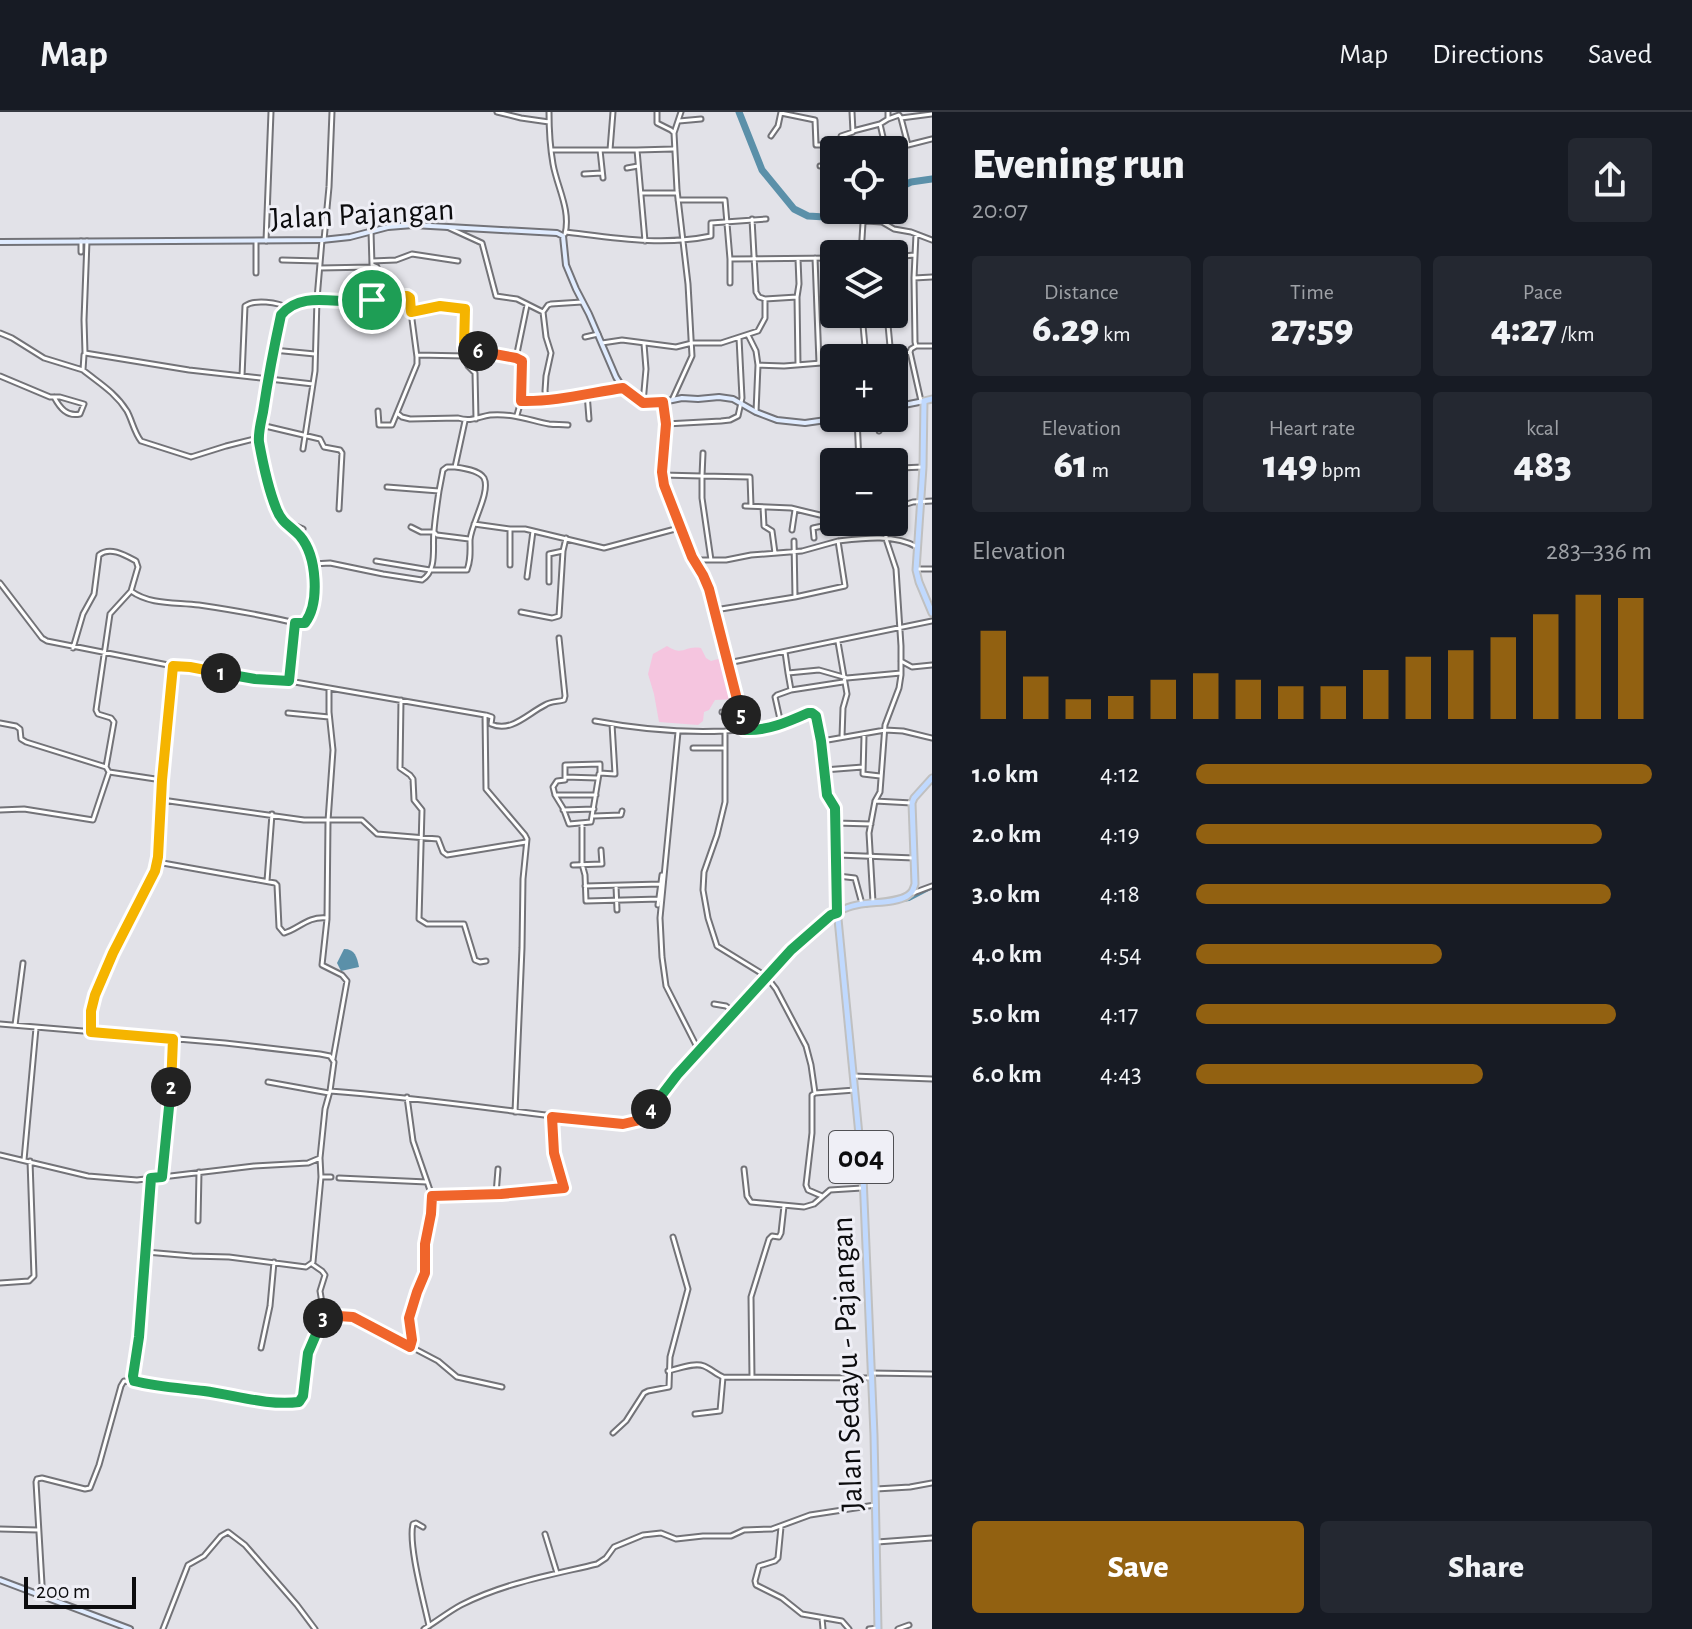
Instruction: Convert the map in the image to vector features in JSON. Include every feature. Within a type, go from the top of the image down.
[{"type":"main road","name":"Jalan Pajangan","points":[[0,242],[323,240],[413,225],[565,234]]},
{"type":"main road","points":[[565,234],[567,270],[616,377],[623,388],[643,403],[719,397],[733,399],[777,420],[820,422]]},
{"type":"main road","points":[[908,404],[932,399]]},
{"type":"main road","points":[[922,401],[923,467],[916,569],[917,579],[932,613]]},
{"type":"main road","points":[[838,912],[910,894],[915,884],[912,803],[932,778]]},
{"type":"main road","name":"Jalan Sedayu - Pajangan","points":[[838,912],[864,1188],[876,1489],[878,1629]]},
{"type":"main road","points":[[0,1580],[130,1629]]},
{"type":"street","points":[[266,241],[271,112]]},
{"type":"street","points":[[303,449],[313,384],[332,112]]},
{"type":"street","points":[[497,112],[549,122]]},
{"type":"street","points":[[549,112],[555,176],[565,204],[565,234],[683,241],[711,236],[711,223],[766,219]]},
{"type":"street","points":[[610,150],[613,112]]},
{"type":"street","points":[[657,112],[657,123],[674,133]]},
{"type":"street","points":[[672,400],[692,356],[674,149],[674,133],[681,112]]},
{"type":"street","points":[[771,136],[778,126],[781,112],[815,120],[816,145],[820,145]]},
{"type":"street","points":[[852,112],[853,132]]},
{"type":"street","points":[[888,112],[888,119]]},
{"type":"street","points":[[841,136],[899,115],[901,118],[932,114]]},
{"type":"street","points":[[901,118],[907,144],[932,139]]},
{"type":"street","points":[[679,121],[701,119]]},
{"type":"street","points":[[880,124],[883,136]]},
{"type":"street","points":[[551,150],[674,149]]},
{"type":"street","points":[[584,174],[603,176],[600,150]]},
{"type":"street","points":[[637,150],[645,241]]},
{"type":"street","points":[[627,168],[638,166]]},
{"type":"street","points":[[641,193],[678,193]]},
{"type":"street","points":[[678,200],[724,199],[726,202],[730,283]]},
{"type":"street","points":[[752,219],[756,292],[765,299],[797,297]]},
{"type":"street","points":[[862,240],[864,221],[881,222],[932,240]]},
{"type":"street","points":[[447,227],[482,243],[495,295],[517,299],[543,312]]},
{"type":"street","points":[[371,231],[372,266],[377,268]]},
{"type":"street","points":[[916,234],[916,346]]},
{"type":"street","points":[[81,252],[84,241]]},
{"type":"street","points":[[83,370],[84,241]]},
{"type":"street","points":[[256,241],[256,273]]},
{"type":"street","points":[[372,261],[396,260],[412,254],[458,261]]},
{"type":"street","points":[[908,256],[914,255]]},
{"type":"street","points":[[758,365],[819,363],[815,258]]},
{"type":"street","points":[[730,259],[820,258]]},
{"type":"street","points":[[798,259],[798,365]]},
{"type":"street","points":[[282,260],[320,261]]},
{"type":"street","points":[[320,268],[377,268]]},
{"type":"street","points":[[377,268],[382,298]]},
{"type":"street","points":[[914,278],[932,277]]},
{"type":"street","points":[[131,591],[151,601],[198,605],[295,623],[305,623],[311,613],[315,580],[313,564],[299,535],[282,520],[275,507],[258,438],[281,315],[288,308],[317,299],[351,303],[410,298],[417,364],[392,425],[379,424],[378,411]]},
{"type":"street","points":[[602,343],[622,340],[670,347],[721,343],[758,331],[765,318],[765,299]]},
{"type":"street","points":[[242,376],[245,306],[257,302],[288,308]]},
{"type":"street","points":[[547,401],[546,376],[551,353],[543,312],[551,304],[583,302]]},
{"type":"street","points":[[516,358],[527,305]]},
{"type":"street","points":[[411,312],[440,306],[465,309],[464,347],[468,366],[475,373],[476,419]]},
{"type":"street","points":[[0,333],[44,358],[83,370],[106,386],[128,413],[141,441],[191,457],[258,438]]},
{"type":"street","points":[[585,337],[598,334]]},
{"type":"street","points":[[748,335],[756,351],[758,365],[756,412]]},
{"type":"street","points":[[666,424],[730,420],[738,416],[742,395],[739,338]]},
{"type":"street","points":[[643,403],[646,369],[644,344]]},
{"type":"street","points":[[922,401],[910,352],[916,346],[932,346]]},
{"type":"street","points":[[466,349],[520,359],[521,401],[517,415]]},
{"type":"street","points":[[273,350],[315,354]]},
{"type":"street","points":[[85,353],[146,364],[313,384]]},
{"type":"street","points":[[417,355],[466,356]]},
{"type":"street","points":[[0,376],[54,397],[83,403],[80,414],[63,411],[54,397]]},
{"type":"street","points":[[521,401],[547,401],[623,388]]},
{"type":"street","points":[[587,393],[589,419]]},
{"type":"street","points":[[663,402],[666,424],[664,485],[679,528],[706,582],[745,730]]},
{"type":"street","points":[[396,413],[410,419],[458,418],[465,421],[490,415],[517,415],[568,425]]},
{"type":"street","points":[[455,467],[465,421]]},
{"type":"street","points":[[261,425],[320,439],[324,447],[338,448],[342,452],[339,509]]},
{"type":"street","points":[[703,453],[702,498],[711,560]]},
{"type":"street","points":[[313,564],[330,563],[422,580],[429,575],[430,570],[433,560],[443,470],[455,467],[481,474],[484,479],[482,502],[470,539],[472,561],[466,570],[430,570],[376,561]]},
{"type":"street","points":[[908,468],[923,467]]},
{"type":"street","points":[[662,475],[750,477],[751,506]]},
{"type":"street","points":[[387,487],[439,491]]},
{"type":"street","points":[[908,504],[932,501]]},
{"type":"street","points":[[745,506],[820,515]]},
{"type":"street","points":[[763,507],[764,526],[774,534],[775,553]]},
{"type":"street","points":[[792,530],[795,510]]},
{"type":"street","points":[[282,520],[303,529]]},
{"type":"street","points":[[474,524],[533,531],[604,548],[679,528]]},
{"type":"street","points":[[815,548],[813,528],[820,526]]},
{"type":"street","points":[[411,527],[421,532],[470,539]]},
{"type":"street","points":[[510,529],[510,565]]},
{"type":"street","points":[[527,577],[533,531]]},
{"type":"street","points":[[521,612],[552,618],[559,616],[566,538]]},
{"type":"street","points":[[694,560],[794,552],[838,541],[886,539],[906,541],[917,547]]},
{"type":"street","points":[[873,902],[869,833],[875,801],[880,792],[885,725],[899,688],[901,673],[896,569],[886,539]]},
{"type":"street","points":[[794,541],[795,597]]},
{"type":"street","points":[[715,610],[845,586],[838,541]]},
{"type":"street","points":[[549,582],[549,554],[563,551]]},
{"type":"street","points":[[0,810],[24,809],[93,820],[109,772],[106,767],[114,722],[96,710],[104,653],[111,612],[131,591],[138,567],[136,561],[119,553],[100,553],[94,594],[85,610],[73,648]]},
{"type":"street","points":[[916,569],[932,569]]},
{"type":"street","points":[[0,583],[44,640],[173,666],[289,681],[485,715],[492,717],[493,725],[506,727],[548,703],[564,700],[559,638]]},
{"type":"street","points":[[923,594],[932,593]]},
{"type":"street","points":[[728,663],[932,621]]},
{"type":"street","points":[[289,681],[295,623]]},
{"type":"street","points":[[838,641],[847,694],[842,737]]},
{"type":"street","points":[[785,652],[791,690]]},
{"type":"street","points":[[901,661],[912,667],[932,665]]},
{"type":"street","points":[[91,1032],[95,995],[157,862],[173,666]]},
{"type":"street","points":[[788,673],[819,670],[844,679]]},
{"type":"street","points":[[781,724],[776,696],[844,679],[901,673]]},
{"type":"street","points":[[312,1264],[325,1109],[347,981],[322,965],[327,918],[328,821],[333,750],[329,688]]},
{"type":"street","points":[[401,700],[400,768],[413,779],[414,800],[422,810],[419,919],[427,924],[464,924],[475,960],[486,961]]},
{"type":"street","points":[[722,712],[741,714]]},
{"type":"street","points":[[288,713],[329,717]]},
{"type":"street","points":[[268,1082],[329,1092],[407,1097],[552,1117],[623,1124],[640,1120],[766,976],[791,950],[838,912],[835,808],[827,795],[821,741],[817,720],[812,713],[756,730],[678,732],[595,721]]},
{"type":"street","points":[[485,715],[486,789],[525,835],[526,842],[515,1112]]},
{"type":"street","points":[[0,723],[16,726],[20,729],[21,739],[26,742],[106,767]]},
{"type":"street","points":[[600,773],[615,774],[612,724]]},
{"type":"street","points":[[821,741],[885,730],[932,738]]},
{"type":"street","points":[[725,731],[725,802],[704,872],[704,901],[717,946],[766,976],[806,1046],[815,1093],[812,1095],[812,1133],[806,1183],[808,1190],[822,1196]]},
{"type":"street","points":[[678,732],[660,918],[663,973],[671,998],[699,1051]]},
{"type":"street","points":[[864,734],[863,774],[880,776]]},
{"type":"street","points":[[693,748],[723,748]]},
{"type":"street","points":[[600,764],[600,773],[591,822],[569,824],[553,787],[557,781],[565,780],[565,765],[600,764]]},
{"type":"street","points":[[824,770],[863,767]]},
{"type":"street","points":[[109,772],[162,780]]},
{"type":"street","points":[[565,777],[597,778]]},
{"type":"street","points":[[555,795],[596,795]]},
{"type":"street","points":[[162,800],[304,820],[362,820],[377,834],[438,839],[444,853],[450,855],[526,842]]},
{"type":"street","points":[[875,801],[912,803]]},
{"type":"street","points":[[563,810],[594,809]]},
{"type":"street","points":[[594,816],[621,815],[622,811]]},
{"type":"street","points":[[267,881],[272,814]]},
{"type":"street","points":[[582,823],[586,901],[660,899]]},
{"type":"street","points":[[836,823],[871,824]]},
{"type":"street","points":[[573,865],[602,864],[601,850]]},
{"type":"street","points":[[837,855],[914,858]]},
{"type":"street","points":[[157,862],[277,885],[281,931],[284,933],[311,920],[327,918]]},
{"type":"street","points":[[658,905],[662,875]]},
{"type":"street","points":[[837,876],[855,878],[862,904]]},
{"type":"street","points":[[585,886],[661,884]]},
{"type":"street","points":[[616,885],[617,910]]},
{"type":"street","points":[[910,894],[932,886]]},
{"type":"street","points":[[15,1025],[23,963]]},
{"type":"street","points":[[714,1004],[726,1006],[734,1012]]},
{"type":"street","points":[[0,1024],[320,1054],[333,1059]]},
{"type":"street","points":[[24,1160],[37,1027]]},
{"type":"street","points":[[162,1177],[173,1039]]},
{"type":"street","points":[[853,1076],[932,1079]]},
{"type":"street","points":[[815,1093],[855,1090]]},
{"type":"street","points":[[407,1097],[413,1141],[432,1196],[425,1244],[425,1273],[409,1318],[410,1347]]},
{"type":"street","points":[[432,1196],[564,1188],[554,1153],[552,1117]]},
{"type":"street","points":[[0,1155],[88,1176],[137,1180],[308,1163],[320,1158]]},
{"type":"street","points":[[0,1283],[29,1281],[34,1276],[30,1161]]},
{"type":"street","points":[[496,1194],[498,1169]]},
{"type":"street","points":[[744,1169],[749,1201],[810,1206],[832,1190],[864,1188]]},
{"type":"street","points":[[198,1221],[199,1172]]},
{"type":"street","points":[[321,1177],[331,1177]]},
{"type":"street","points":[[134,1381],[151,1178]]},
{"type":"street","points":[[339,1178],[428,1182]]},
{"type":"street","points":[[752,1377],[752,1291],[769,1239],[779,1237],[781,1233],[784,1206]]},
{"type":"street","points":[[613,1433],[626,1421],[644,1393],[669,1387],[668,1371],[688,1289],[673,1237]]},
{"type":"street","points":[[146,1252],[229,1257],[306,1267],[312,1264]]},
{"type":"street","points":[[261,1348],[270,1306],[274,1262]]},
{"type":"street","points":[[41,1595],[37,1479],[90,1488],[124,1381],[273,1402],[299,1402],[303,1396],[310,1347],[324,1315],[320,1291],[325,1275],[312,1264]]},
{"type":"street","points":[[324,1315],[353,1317],[438,1361],[457,1377],[502,1387]]},
{"type":"street","points":[[668,1371],[701,1365],[723,1377],[932,1374]]},
{"type":"street","points":[[695,1414],[719,1412],[723,1377]]},
{"type":"street","points":[[876,1489],[932,1483]]},
{"type":"street","points":[[423,1527],[413,1524],[412,1532],[427,1628],[459,1606],[492,1591],[597,1564],[614,1547],[643,1535],[661,1533],[676,1539],[731,1536],[744,1530],[781,1527],[810,1515],[875,1505]]},
{"type":"street","points":[[781,1527],[778,1560],[759,1566],[755,1584],[782,1598],[802,1614],[842,1621],[849,1629]]},
{"type":"street","points":[[0,1529],[38,1530]]},
{"type":"street","points":[[163,1629],[188,1565],[204,1556],[228,1532],[245,1545],[315,1629]]},
{"type":"street","points":[[545,1534],[557,1573]]},
{"type":"street","points":[[877,1542],[932,1538]]},
{"type":"street","points":[[822,1618],[823,1629]]},
{"type":"street","points":[[898,1629],[909,1625]]},
{"type":"street","points":[[869,1629],[878,1629]]},
{"type":"shaded area","points":[[667,646],[677,651],[701,648],[711,661],[725,657],[734,699],[715,700],[698,725],[659,722],[648,674],[653,654]]},
{"type":"water","points":[[344,949],[353,952],[359,967],[341,971],[337,963]]},
{"type":"waterway","points":[[739,112],[762,170],[794,209],[808,216],[820,217]]},
{"type":"waterway","points":[[908,183],[932,179]]},
{"type":"waterway","points":[[862,907],[909,900],[932,888]]},
{"type":"route","points":[[407,296],[410,298],[411,312],[440,306],[465,309],[465,348],[522,361],[521,401],[547,401],[623,388],[643,403],[663,402],[666,437],[662,479],[679,528],[709,589],[745,730],[767,728],[808,713],[814,714],[817,720],[827,795],[835,808],[837,913],[791,950],[640,1120],[623,1124],[552,1117],[554,1153],[564,1188],[432,1196],[425,1244],[425,1273],[409,1318],[410,1347],[353,1317],[324,1315],[310,1347],[303,1396],[299,1402],[273,1402],[148,1385],[134,1381],[133,1376],[139,1337],[151,1178],[162,1177],[173,1039],[91,1032],[91,1011],[113,953],[155,871],[173,666],[289,681],[295,623],[307,622],[311,613],[315,580],[313,564],[299,535],[285,524],[275,507],[258,438],[281,315],[300,302],[317,299],[351,303],[372,300],[407,296]]}]
